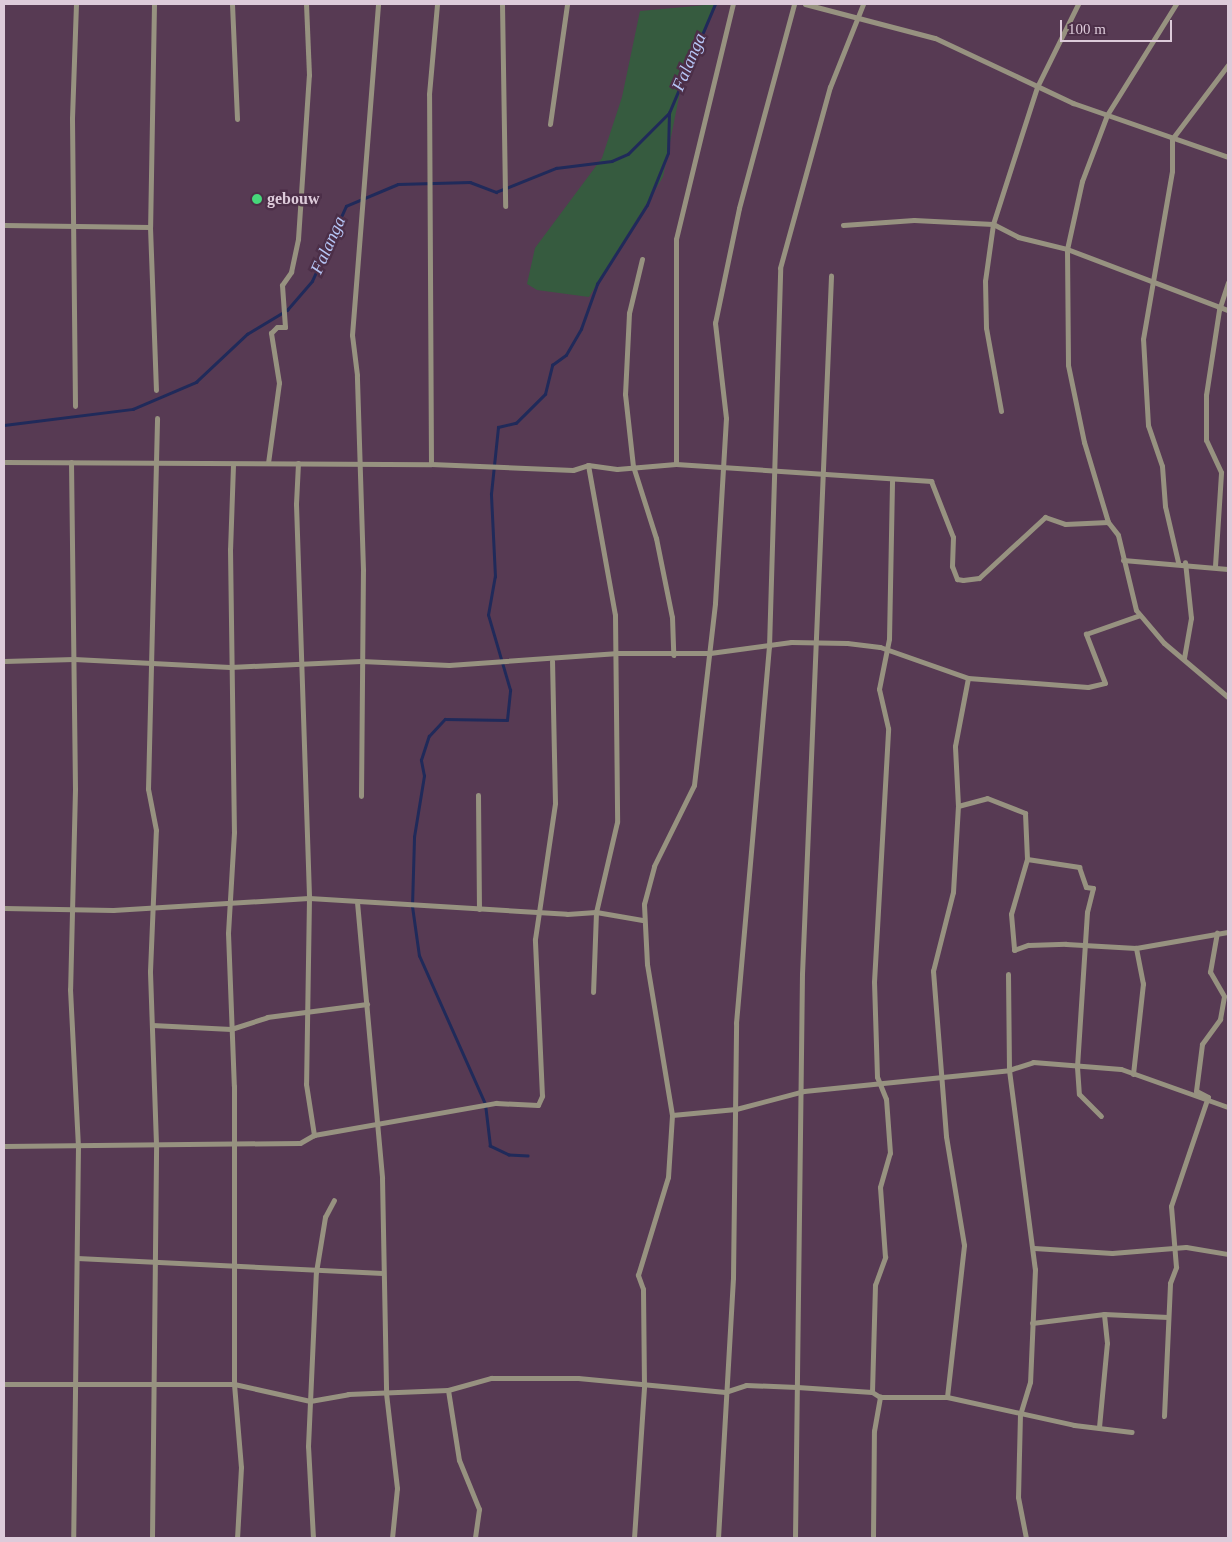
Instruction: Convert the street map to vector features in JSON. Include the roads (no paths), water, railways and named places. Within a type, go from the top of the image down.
[{"type":"street","points":[[75,406],[75,223],[72,118],[76,4]]},
{"type":"street","points":[[154,4],[150,227],[156,390]]},
{"type":"street","points":[[232,4],[237,119]]},
{"type":"street","points":[[268,463],[279,382],[272,333],[277,327],[285,327],[282,285],[291,272],[298,239],[308,75],[306,4]]},
{"type":"street","points":[[361,796],[363,570],[357,464],[357,375],[352,335],[378,4]]},
{"type":"street","points":[[431,464],[431,178],[429,94],[437,4]]},
{"type":"street","points":[[502,4],[501,184],[505,206]]},
{"type":"street","points":[[550,124],[567,4]]},
{"type":"street","points":[[676,464],[676,238],[733,4]]},
{"type":"street","points":[[634,1538],[644,1386],[643,1289],[638,1275],[668,1176],[672,1115],[642,920],[654,866],[694,785],[710,653],[726,418],[716,323],[720,295],[794,4]]},
{"type":"street","points":[[805,4],[856,14],[979,55],[1037,86],[1107,115],[1228,157]]},
{"type":"street","points":[[718,1538],[733,1278],[736,1023],[769,646],[780,268],[830,87],[845,56],[856,14],[863,4]]},
{"type":"street","points":[[1001,411],[986,328],[985,281],[993,224],[1037,86],[1078,4]]},
{"type":"street","points":[[1176,4],[1107,115],[1082,181],[1067,249],[1068,365],[1084,442],[1108,522],[1118,535],[1123,560],[1140,615],[1228,697]]},
{"type":"street","points":[[1178,562],[1165,506],[1162,466],[1148,424],[1143,339],[1172,171],[1172,139],[1228,65]]},
{"type":"street","points":[[843,225],[914,220],[993,224],[1018,237],[1067,249],[1228,310]]},
{"type":"street","points":[[4,225],[75,223],[150,227]]},
{"type":"street","points":[[642,259],[629,313],[624,376],[633,466],[656,538],[672,617],[673,655]]},
{"type":"street","points":[[795,1538],[804,1091],[802,974],[813,644],[825,475],[831,276]]},
{"type":"street","points":[[1215,566],[1221,472],[1206,440],[1206,395],[1220,306],[1228,282]]},
{"type":"street","points":[[152,1538],[156,1144],[152,1025],[156,830],[148,789],[153,462],[156,418]]},
{"type":"street","points":[[4,462],[153,462],[233,465],[268,463],[431,464],[573,470],[588,465],[617,469],[633,466],[676,464],[722,469],[774,470],[933,483],[953,537],[951,563],[957,579],[979,578],[1045,518],[1065,524],[1108,522]]},
{"type":"street","points":[[71,462],[75,909],[70,989],[78,1146],[73,1538]]},
{"type":"street","points":[[298,463],[296,504],[304,667],[309,898],[305,1014],[306,1084],[314,1135]]},
{"type":"street","points":[[233,465],[230,668],[234,832],[230,904],[234,1145],[234,1384],[241,1467],[237,1538]]},
{"type":"street","points":[[588,465],[612,593],[615,653],[617,822],[596,912],[593,992]]},
{"type":"street","points":[[872,1392],[875,1285],[885,1257],[880,1187],[890,1154],[886,1099],[880,1085],[874,982],[888,728],[879,689],[888,639],[892,479]]},
{"type":"street","points":[[1123,560],[1185,562],[1228,569]]},
{"type":"street","points":[[1184,658],[1191,618],[1185,562]]},
{"type":"street","points":[[4,661],[74,659],[230,668],[304,667],[361,661],[506,663],[552,661],[615,653],[673,655],[813,644],[880,647],[968,678],[1088,687],[1105,683],[1086,634],[1140,615]]},
{"type":"street","points":[[880,647],[888,639]]},
{"type":"street","points":[[4,1146],[300,1143],[314,1135],[376,1127],[491,1104],[538,1105],[542,1099],[536,1002],[538,910],[556,803],[552,661]]},
{"type":"street","points":[[947,1397],[964,1245],[940,1074],[939,1005],[933,971],[954,892],[958,806],[955,746],[968,678]]},
{"type":"street","points":[[478,796],[479,908]]},
{"type":"street","points":[[958,806],[987,798],[1025,813],[1027,859],[1011,914],[1014,950],[1028,945],[1086,945],[1136,948],[1228,932]]},
{"type":"street","points":[[1027,859],[1079,867],[1086,887],[1093,888],[1086,945],[1076,1067],[1079,1094],[1101,1116]]},
{"type":"street","points":[[4,908],[75,909],[153,904],[230,904],[309,898],[358,902],[412,902],[479,908],[596,912],[642,920]]},
{"type":"street","points":[[358,902],[376,1127],[384,1273],[386,1393],[397,1488],[392,1538]]},
{"type":"street","points":[[1207,1100],[1196,1091],[1202,1044],[1220,1019],[1224,996],[1210,972],[1216,933]]},
{"type":"street","points":[[1133,1074],[1143,984],[1136,948]]},
{"type":"street","points":[[1008,974],[1009,1070],[1034,1248],[1030,1382],[1020,1414],[1018,1497],[1026,1538]]},
{"type":"street","points":[[152,1025],[231,1029],[267,1017],[305,1014],[367,1004]]},
{"type":"street","points":[[672,1115],[736,1109],[804,1091],[880,1085],[940,1074],[1009,1070],[1034,1062],[1133,1074],[1228,1107]]},
{"type":"street","points":[[1164,1416],[1168,1317],[1176,1248],[1171,1206],[1207,1100]]},
{"type":"street","points":[[313,1538],[310,1400],[316,1272],[325,1217],[334,1200]]},
{"type":"street","points":[[1034,1248],[1112,1252],[1176,1248],[1228,1254]]},
{"type":"street","points":[[77,1258],[155,1264],[234,1265],[316,1272],[384,1273]]},
{"type":"street","points":[[1032,1324],[1104,1314],[1168,1317]]},
{"type":"street","points":[[1099,1427],[1107,1342],[1104,1314]]},
{"type":"street","points":[[4,1384],[234,1384],[310,1400],[448,1390],[491,1378],[578,1378],[644,1386],[725,1392],[746,1385],[797,1387],[872,1392],[880,1396],[947,1397],[1020,1414],[1132,1432]]},
{"type":"street","points":[[448,1390],[459,1460],[479,1509],[475,1538]]},
{"type":"street","points":[[873,1538],[874,1430],[880,1396]]},
{"type":"waterway","name":"Falanga","points":[[4,425],[133,409],[196,382],[247,334],[287,310],[312,281],[346,206],[398,184],[470,182],[496,192],[556,168],[612,161],[628,154],[669,113],[715,4]]},
{"type":"waterway","points":[[528,1156],[509,1155],[490,1146],[485,1104],[419,956],[412,906],[414,837],[424,776],[421,760],[429,736],[445,719],[507,720],[510,690],[488,615],[495,577],[491,494],[498,427],[516,423],[545,394],[552,365],[566,355],[581,329],[597,284],[647,205],[668,153],[669,113]]},
{"type":"place","name":"gebouw","points":[[257,199]]}]
